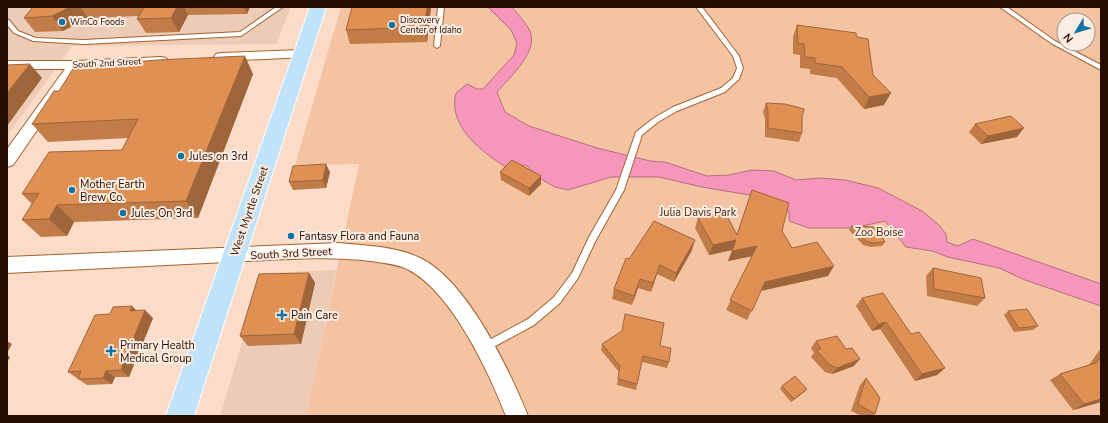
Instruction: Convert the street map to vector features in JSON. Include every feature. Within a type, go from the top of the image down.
[{"type":"main road","name":"West Myrtle Street","points":[[177,416],[234,255],[318,7]]},
{"type":"street","points":[[204,58],[302,54]]},
{"type":"street","name":"South 2nd Street","points":[[7,65],[75,65],[173,60]]},
{"type":"street","points":[[7,162],[75,65]]},
{"type":"street","name":"South 3rd Street","points":[[7,265],[339,250],[392,257],[417,264],[440,282],[460,308],[484,348],[517,416]]},
{"type":"lane","points":[[7,21],[16,32],[35,40],[84,42],[233,35],[241,34],[280,7]]},
{"type":"lane","points":[[437,46],[441,7]]},
{"type":"lane","points":[[484,348],[532,322],[557,300],[574,275],[592,239],[620,190],[639,134],[656,120],[682,106],[723,90],[736,79],[740,68],[736,56],[699,7]]},
{"type":"lane","points":[[1003,7],[1053,42],[1101,68]]},
{"type":"shaded area","points":[[10,7],[291,7],[276,44],[72,46],[7,136],[7,11]]},
{"type":"shaded area","points":[[488,7],[512,7],[529,29],[532,37],[531,46],[522,63],[497,92],[505,112],[529,126],[597,148],[650,161],[665,162],[707,176],[729,175],[752,170],[774,171],[796,180],[820,178],[845,180],[878,188],[922,211],[938,224],[946,234],[947,242],[958,246],[973,239],[1101,284],[1101,306],[1025,280],[999,268],[948,257],[932,251],[906,247],[885,221],[853,228],[809,228],[789,221],[789,211],[755,196],[702,187],[659,177],[611,177],[568,190],[555,187],[541,179],[526,165],[506,167],[482,150],[467,135],[457,118],[455,107],[456,93],[467,84],[477,89],[483,89],[514,55],[517,43],[511,30]]},
{"type":"shaded area","points":[[336,270],[306,416],[220,416],[263,273]]},
{"type":"green space","name":"Julia Davis Park","points":[[341,7],[1101,7],[1101,416],[306,416],[359,164],[295,165]]},
{"type":"building","points":[[33,7],[70,7],[52,16],[24,18]]},
{"type":"building","points":[[144,7],[177,7],[171,18],[137,19]]},
{"type":"building","points":[[352,7],[427,7],[424,27],[346,30]]},
{"type":"building","points":[[797,25],[856,33],[857,37],[868,39],[873,75],[891,93],[869,97],[842,67],[815,63],[815,58],[805,57],[804,44],[798,43]]},
{"type":"building","points":[[245,56],[186,201],[57,205],[49,219],[22,220],[39,193],[22,194],[49,152],[122,150],[138,119],[32,124],[54,91],[59,91],[74,67],[157,60]]},
{"type":"building","points":[[30,64],[7,93],[7,65]]},
{"type":"building","points":[[766,103],[785,104],[804,109],[802,117],[802,133],[768,128],[768,111]]},
{"type":"building","points":[[1011,116],[1024,128],[988,136],[975,124]]},
{"type":"building","points":[[512,160],[541,176],[529,188],[500,172]]},
{"type":"building","points":[[326,164],[323,180],[289,182],[293,166]]},
{"type":"building","points":[[752,190],[789,203],[782,231],[792,248],[817,242],[834,266],[765,282],[752,311],[730,300],[757,246],[732,251],[736,240],[713,245],[698,218],[725,212],[737,235]]},
{"type":"building","points":[[654,221],[695,240],[676,273],[660,265],[653,283],[640,279],[634,296],[614,289],[626,258],[629,259]]},
{"type":"building","points":[[851,226],[873,227],[879,232],[885,242],[873,243],[866,241]]},
{"type":"building","points":[[933,268],[981,278],[985,298],[934,289]]},
{"type":"building","name":"Pain Care","points":[[309,273],[294,334],[240,336],[259,274]]},
{"type":"building","points":[[883,293],[911,334],[919,332],[945,368],[922,374],[886,322],[878,324],[862,298]]},
{"type":"building","points":[[132,306],[130,311],[145,310],[121,370],[106,371],[103,378],[78,379],[81,371],[68,372],[95,315],[110,314],[113,307]]},
{"type":"building","points":[[1027,309],[1038,326],[1019,328],[1008,311]]},
{"type":"building","points":[[625,314],[664,323],[660,346],[671,348],[669,362],[643,356],[637,384],[618,379],[620,366],[602,344],[622,331]]},
{"type":"building","points":[[837,336],[846,349],[852,348],[860,359],[837,368],[830,365],[816,350],[821,349],[816,341]]},
{"type":"building","points":[[1101,357],[1101,399],[1084,404],[1060,374],[1096,363]]},
{"type":"building","points":[[795,376],[807,389],[794,399],[782,386]]},
{"type":"building","points":[[866,378],[880,398],[875,414],[858,404]]},
{"type":"place","name":"WinCo Foods","points":[[62,22]]},
{"type":"place","name":"Discovery Center of Idaho","points":[[392,25]]},
{"type":"place","name":"Jules on 3rd","points":[[181,156]]},
{"type":"place","name":"Mother Earth Brew Co.","points":[[72,190]]},
{"type":"place","name":"Jules On 3rd","points":[[123,213]]},
{"type":"place","name":"Fantasy Flora and Fauna","points":[[291,236]]},
{"type":"place","name":"Pain Care","points":[[282,315]]},
{"type":"place","name":"Primary Health Medical Group","points":[[111,351]]},
{"type":"park label","name":"Zoo Boise","points":[[879,232]]}]
